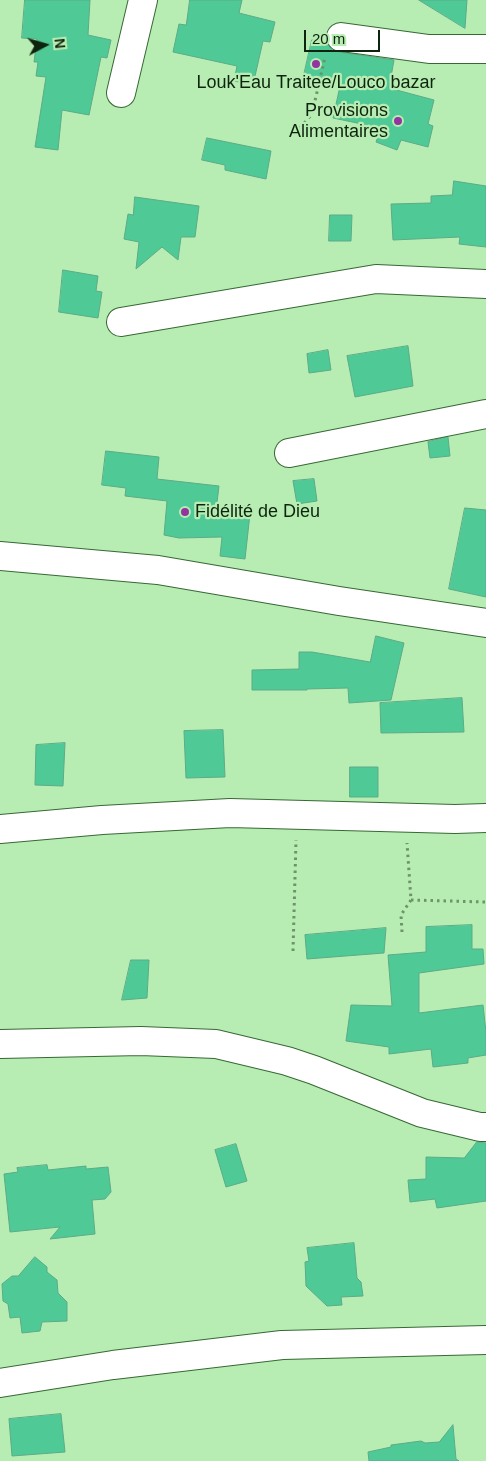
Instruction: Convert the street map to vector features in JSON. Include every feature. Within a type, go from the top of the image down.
[{"type":"street","points":[[121,93],[143,0]]},
{"type":"street","points":[[341,37],[429,49],[486,49]]},
{"type":"street","points":[[121,322],[376,279],[486,284]]},
{"type":"street","points":[[289,453],[486,414]]},
{"type":"street","points":[[0,556],[158,570],[339,601],[486,622]]},
{"type":"street","points":[[0,829],[102,820],[230,813],[405,818],[486,818]]},
{"type":"street","points":[[0,1044],[141,1041],[216,1044],[314,1070],[422,1113],[486,1128]]},
{"type":"street","points":[[0,1383],[113,1365],[282,1344],[486,1340]]},
{"type":"path","points":[[300,128],[312,114],[329,38],[341,37]]},
{"type":"path","points":[[292,951],[296,815]]},
{"type":"path","points":[[402,932],[401,915],[411,900],[405,818]]},
{"type":"path","points":[[411,900],[486,902]]},
{"type":"building","points":[[25,0],[90,0],[88,35],[111,40],[107,58],[101,57],[89,115],[62,110],[58,150],[35,147],[46,77],[36,76],[38,62],[34,62],[37,39],[22,38]]},
{"type":"building","points":[[190,0],[242,0],[239,13],[275,22],[270,42],[263,41],[253,85],[234,81],[237,66],[173,52],[179,24],[186,25]]},
{"type":"building","points":[[419,0],[467,0],[465,28]]},
{"type":"building","points":[[312,40],[327,43],[332,50],[339,52],[394,60],[389,88],[434,100],[428,124],[433,126],[428,147],[401,140],[397,150],[376,142],[381,128],[333,118],[340,86],[326,83],[327,80],[304,75]]},
{"type":"building","points":[[207,138],[271,151],[266,179],[225,170],[225,165],[202,160]]},
{"type":"building","points":[[454,181],[486,186],[486,247],[459,244],[460,237],[393,240],[391,204],[431,203],[431,196],[452,195]]},
{"type":"building","points":[[135,197],[199,206],[195,237],[181,237],[178,260],[162,247],[136,269],[139,242],[124,239],[128,214],[133,215]]},
{"type":"building","points":[[330,215],[352,215],[351,241],[329,241]]},
{"type":"building","points":[[63,270],[98,276],[96,291],[102,292],[98,318],[59,312]]},
{"type":"building","points":[[408,346],[413,386],[355,397],[347,356]]},
{"type":"building","points":[[328,350],[331,370],[309,373],[307,354]]},
{"type":"building","points":[[448,437],[450,456],[430,458],[428,442]]},
{"type":"building","points":[[106,451],[159,457],[157,479],[219,486],[216,511],[251,505],[245,559],[220,556],[222,537],[179,538],[164,535],[167,501],[125,496],[126,488],[102,485]]},
{"type":"building","points":[[314,479],[317,501],[297,504],[293,481]]},
{"type":"building","points":[[465,508],[486,510],[486,597],[449,589]]},
{"type":"building","points":[[376,636],[404,643],[391,700],[349,703],[348,688],[252,690],[252,670],[299,669],[299,652],[312,652],[370,662]]},
{"type":"building","points":[[462,698],[464,732],[381,733],[380,703]]},
{"type":"building","points":[[223,730],[225,777],[186,778],[184,731]]},
{"type":"building","points":[[65,743],[63,786],[35,785],[36,745]]},
{"type":"building","points":[[350,767],[378,767],[378,797],[350,797]]},
{"type":"building","points":[[472,925],[472,949],[483,949],[484,964],[419,973],[419,1013],[483,1005],[486,1055],[468,1058],[468,1063],[433,1067],[431,1049],[389,1054],[389,1047],[346,1041],[351,1005],[392,1006],[388,955],[426,952],[426,927]]},
{"type":"building","points":[[386,928],[384,953],[307,959],[305,935]]},
{"type":"building","points":[[131,960],[149,960],[147,998],[122,1000]]},
{"type":"building","points":[[477,1142],[486,1143],[486,1201],[437,1208],[435,1199],[410,1202],[408,1180],[426,1179],[426,1157],[464,1158]]},
{"type":"building","points":[[236,1144],[247,1181],[226,1187],[215,1150]]},
{"type":"building","points":[[47,1165],[48,1170],[86,1166],[86,1169],[108,1167],[111,1192],[105,1199],[92,1200],[95,1234],[50,1239],[60,1227],[10,1232],[4,1174],[18,1172],[17,1168]]},
{"type":"building","points":[[354,1243],[357,1278],[361,1282],[363,1296],[341,1297],[342,1305],[327,1306],[306,1286],[305,1262],[309,1261],[307,1248]]},
{"type":"building","points":[[35,1257],[47,1267],[47,1272],[57,1280],[58,1293],[67,1302],[67,1321],[42,1322],[40,1331],[22,1333],[20,1317],[10,1318],[8,1304],[3,1301],[2,1284],[12,1276],[18,1276]]},
{"type":"building","points":[[61,1414],[65,1452],[12,1456],[9,1419]]},
{"type":"building","points":[[453,1425],[456,1459],[459,1461],[369,1461],[368,1452],[391,1447],[391,1445],[421,1441],[425,1443],[439,1442]]},
{"type":"place","name":"Louk'Eau Traitee/Louco bazar","points":[[316,64]]},
{"type":"place","name":"Provisions Alimentaires","points":[[398,121]]},
{"type":"place","name":"Fidélité de Dieu","points":[[185,512]]}]
